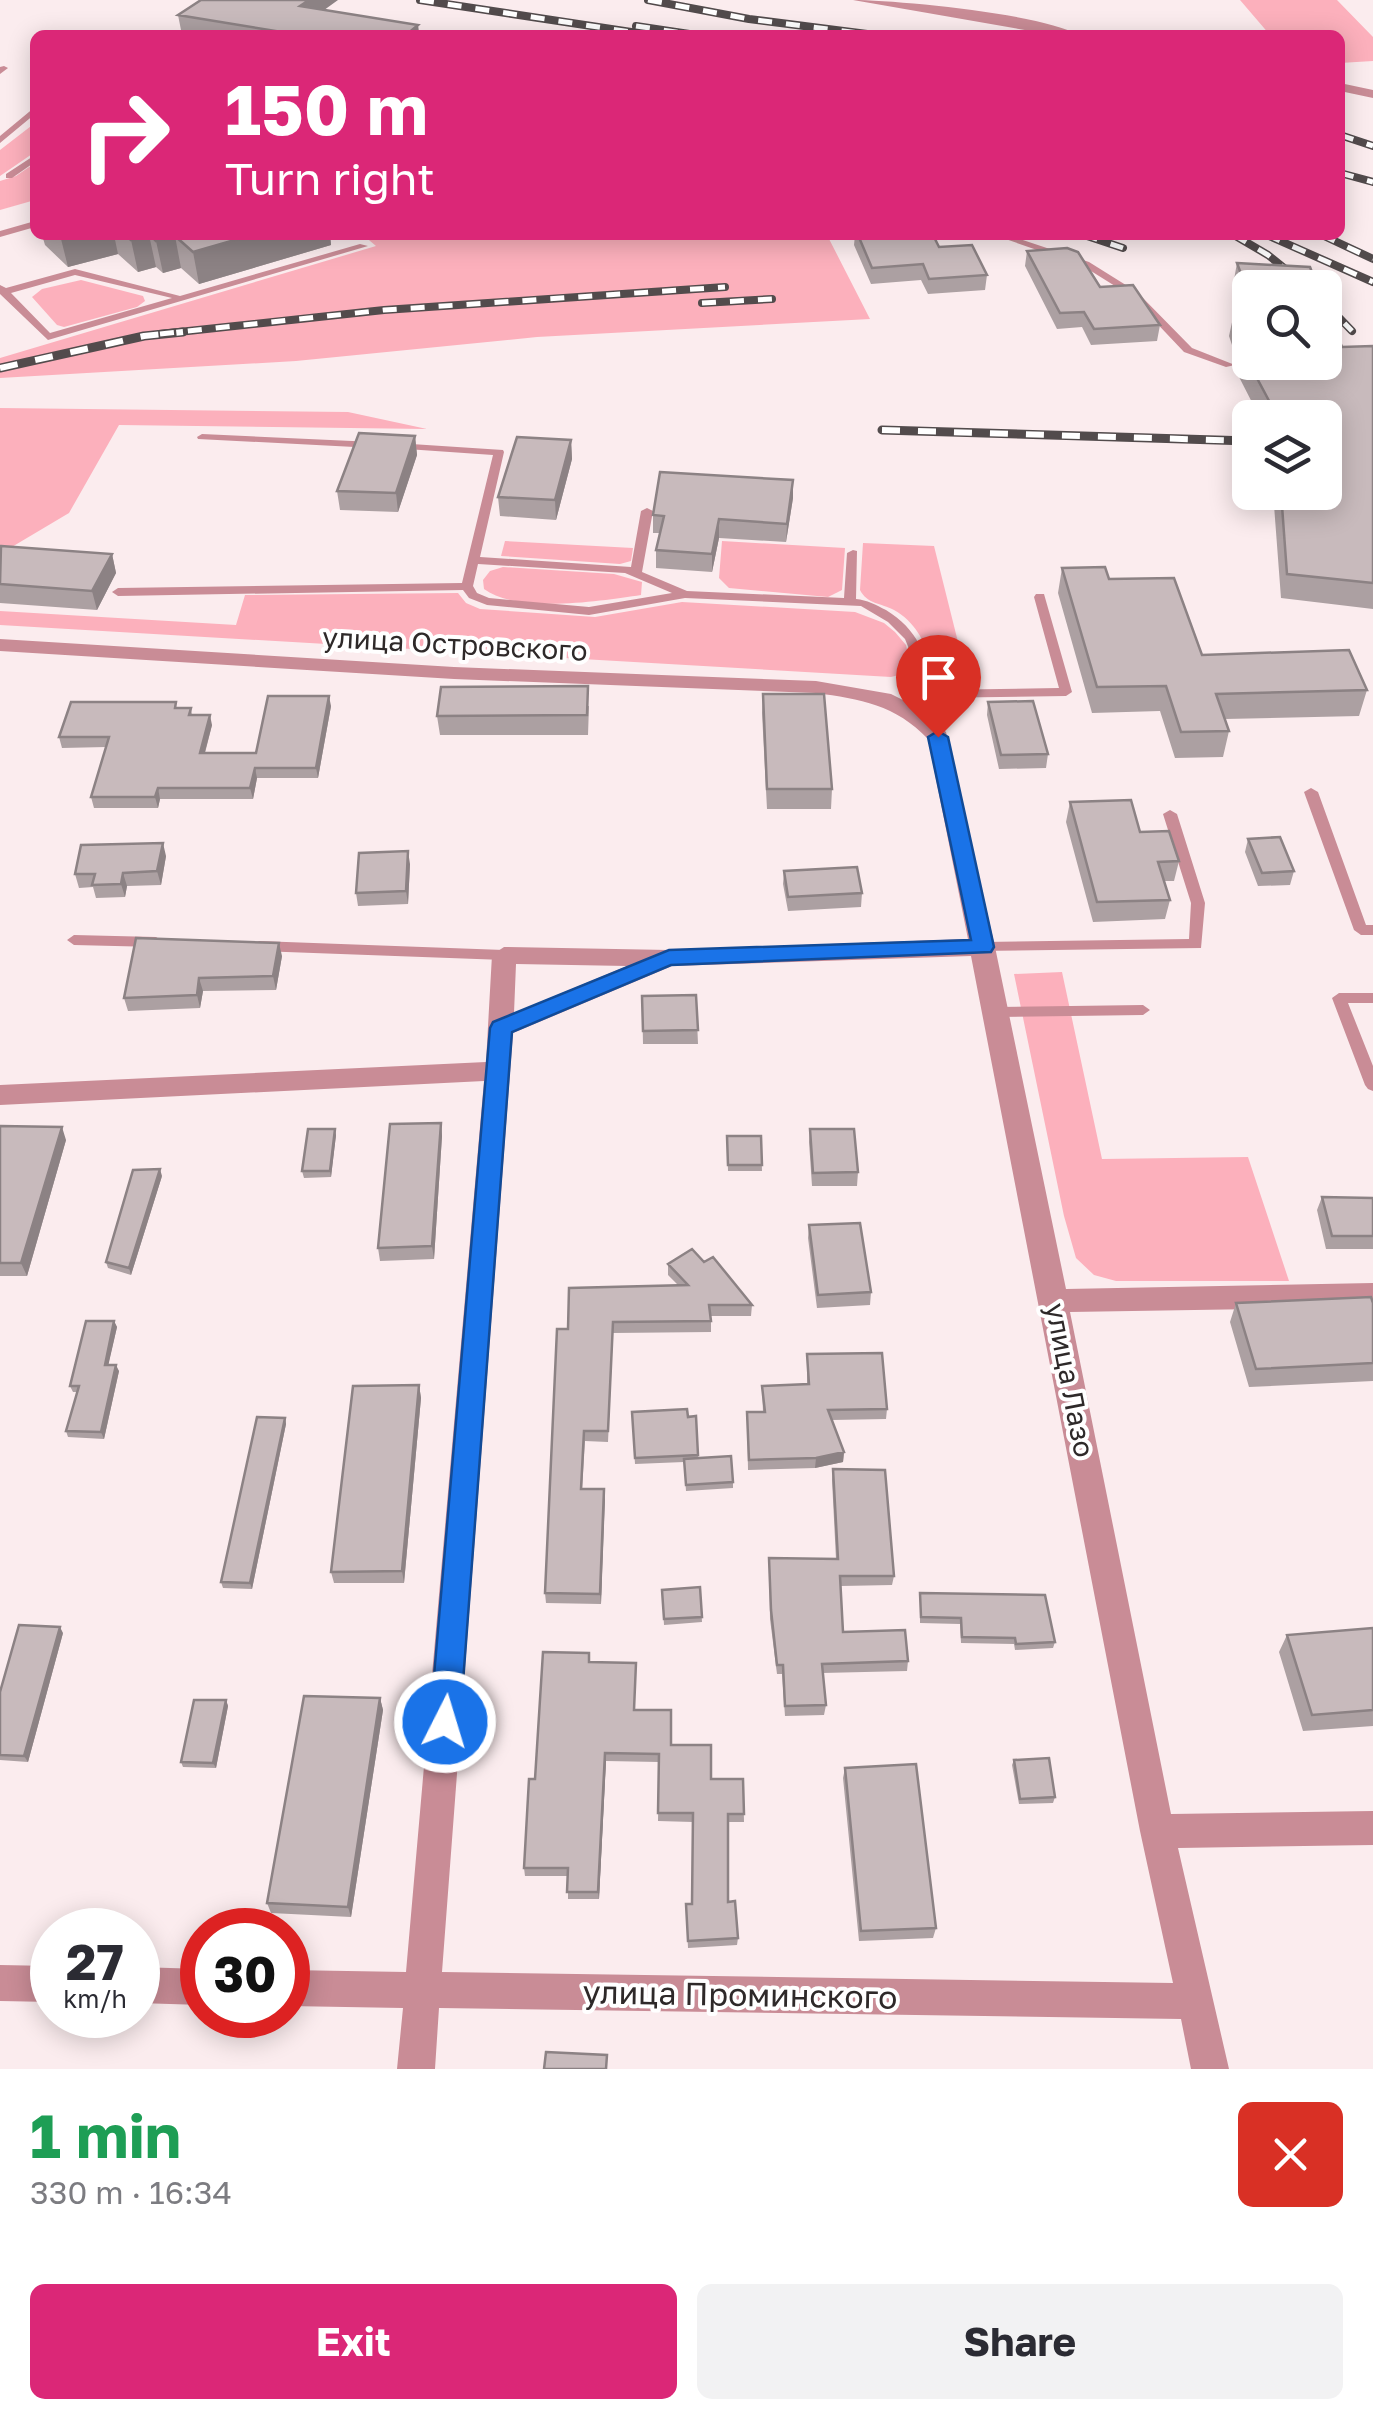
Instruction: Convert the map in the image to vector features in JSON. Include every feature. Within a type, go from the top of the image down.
[{"type":"street","points":[[859,0],[1049,30]]},
{"type":"street","points":[[1345,89],[1373,94]]},
{"type":"street","name":"улица Островского","points":[[0,644],[454,673],[816,687],[915,699]]},
{"type":"street","name":"улица Лазо","points":[[915,699],[938,737],[1054,1301],[1157,1831],[1210,2069]]},
{"type":"street","points":[[416,2069],[499,1071],[504,954],[669,958],[983,947]]},
{"type":"street","points":[[501,1028],[669,958]]},
{"type":"street","points":[[0,1094],[499,1071]]},
{"type":"street","points":[[1054,1301],[1373,1296]]},
{"type":"street","points":[[1157,1831],[1373,1828]]},
{"type":"street","points":[[0,1983],[30,1984]]},
{"type":"street","name":"улица Проминского","points":[[310,1988],[1192,2001]]},
{"type":"lane","points":[[0,140],[30,114]]},
{"type":"lane","points":[[9,176],[30,161]]},
{"type":"lane","points":[[0,234],[30,225]]},
{"type":"lane","points":[[2,290],[48,337],[363,246],[355,240]]},
{"type":"lane","points":[[1014,240],[1086,264],[1134,294],[1188,350],[1230,365]]},
{"type":"lane","points":[[2,290],[74,272],[184,297]]},
{"type":"lane","points":[[202,436],[500,452],[466,586]]},
{"type":"lane","points":[[636,572],[647,511]]},
{"type":"lane","points":[[850,602],[853,552]]},
{"type":"lane","points":[[473,560],[636,572],[686,594]]},
{"type":"lane","points":[[118,592],[466,586]]},
{"type":"lane","points":[[466,586],[473,596],[486,602],[590,611],[686,594],[863,603],[886,614],[914,637],[922,662],[915,699],[1066,692],[1040,597]]},
{"type":"lane","points":[[1311,792],[1361,930],[1373,930]]},
{"type":"lane","points":[[983,947],[1196,944],[1198,903],[1170,814]]},
{"type":"lane","points":[[74,940],[172,943]]},
{"type":"lane","points":[[251,946],[504,954]]},
{"type":"lane","points":[[1373,998],[1339,998],[1373,1085]]},
{"type":"lane","points":[[996,1012],[1143,1010]]},
{"type":"shaded area","points":[[1240,0],[1337,0],[1373,37],[1373,61],[1345,63],[1345,30],[1266,30]]},
{"type":"shaded area","points":[[30,127],[30,155],[0,176],[0,150]]},
{"type":"shaded area","points":[[30,166],[30,201],[0,210],[0,181]]},
{"type":"shaded area","points":[[369,240],[830,240],[870,319],[537,337],[296,361],[0,378],[0,358],[376,246]]},
{"type":"shaded area","points":[[81,280],[143,296],[145,301],[137,307],[64,327],[57,325],[32,297],[42,289]]},
{"type":"shaded area","points":[[0,408],[348,412],[427,429],[119,425],[69,513],[0,554]]},
{"type":"shaded area","points":[[505,541],[633,548],[631,561],[620,564],[501,556]]},
{"type":"shaded area","points":[[722,541],[845,548],[842,590],[828,597],[729,588],[719,578]]},
{"type":"shaded area","points":[[863,543],[934,546],[963,662],[931,662],[922,639],[908,620],[863,595]]},
{"type":"shaded area","points":[[503,567],[614,574],[642,582],[641,595],[560,604],[517,601],[484,589],[483,580],[490,571]]},
{"type":"shaded area","points":[[458,593],[466,603],[480,609],[595,617],[682,602],[855,612],[884,623],[895,632],[906,645],[911,668],[891,677],[0,625],[0,611],[236,625],[245,595]]},
{"type":"shaded area","points":[[1062,972],[1102,1159],[1248,1157],[1289,1281],[1116,1281],[1094,1275],[1076,1258],[1014,974]]},
{"type":"building","points":[[201,0],[309,0],[300,6],[418,25],[412,30],[270,30],[178,15]]},
{"type":"building","points":[[180,240],[235,240],[193,252]]},
{"type":"building","points":[[860,240],[936,240],[939,247],[972,245],[987,275],[929,279],[923,264],[872,268]]},
{"type":"building","points":[[1067,248],[1078,252],[1100,287],[1133,285],[1160,325],[1094,329],[1084,312],[1060,313],[1027,251]]},
{"type":"building","points":[[1237,263],[1311,270],[1240,270]]},
{"type":"building","points":[[1373,346],[1373,583],[1287,574],[1282,510],[1342,510],[1342,400],[1269,400],[1258,380],[1342,380],[1342,347]]},
{"type":"building","points":[[359,433],[415,436],[396,493],[337,491]]},
{"type":"building","points":[[517,437],[571,440],[555,500],[498,497]]},
{"type":"building","points":[[660,472],[793,480],[787,524],[719,519],[712,554],[656,550],[664,516],[653,515]]},
{"type":"building","points":[[1,546],[112,554],[92,591],[0,584]]},
{"type":"building","points":[[1105,567],[1109,579],[1174,578],[1202,655],[1349,650],[1367,690],[1216,694],[1229,731],[1181,732],[1166,686],[1097,687],[1062,568]]},
{"type":"building","points":[[588,686],[587,715],[437,716],[441,687]]},
{"type":"building","points":[[763,694],[824,694],[832,789],[767,789]]},
{"type":"building","points":[[268,696],[329,696],[316,768],[255,768],[250,788],[158,788],[155,797],[91,797],[109,737],[59,737],[71,702],[176,702],[175,708],[191,708],[189,715],[210,715],[200,753],[256,753]]},
{"type":"building","points":[[1033,701],[1048,754],[1001,755],[988,702]]},
{"type":"building","points":[[1131,800],[1140,832],[1169,831],[1179,861],[1158,862],[1170,900],[1097,902],[1070,802]]},
{"type":"building","points":[[1280,837],[1294,871],[1262,873],[1248,839]]},
{"type":"building","points":[[163,843],[157,871],[123,873],[121,884],[92,885],[95,874],[75,874],[81,845]]},
{"type":"building","points":[[408,851],[406,891],[356,893],[359,853]]},
{"type":"building","points":[[857,867],[862,893],[788,897],[784,871]]},
{"type":"building","points":[[136,938],[279,943],[273,976],[199,978],[197,995],[124,998]]},
{"type":"building","points":[[696,995],[698,1030],[643,1031],[642,996]]},
{"type":"building","points":[[441,1123],[432,1246],[378,1248],[390,1124]]},
{"type":"building","points":[[0,1126],[62,1127],[21,1263],[0,1263]]},
{"type":"building","points":[[308,1129],[335,1129],[330,1171],[302,1171]]},
{"type":"building","points":[[810,1129],[854,1129],[858,1172],[813,1173]]},
{"type":"building","points":[[727,1136],[761,1136],[762,1165],[728,1165]]},
{"type":"building","points":[[160,1169],[129,1268],[106,1262],[133,1170]]},
{"type":"building","points":[[1322,1197],[1373,1198],[1373,1236],[1332,1236]]},
{"type":"building","points":[[860,1223],[871,1292],[818,1295],[809,1225]]},
{"type":"building","points":[[692,1249],[704,1262],[713,1257],[752,1305],[709,1305],[711,1321],[613,1322],[608,1431],[584,1431],[581,1489],[604,1489],[600,1594],[545,1593],[557,1329],[568,1329],[569,1288],[688,1285],[668,1264]]},
{"type":"building","points":[[1371,1297],[1373,1363],[1256,1369],[1236,1303]]},
{"type":"building","points":[[86,1321],[114,1321],[105,1365],[116,1365],[101,1432],[66,1431],[79,1386],[70,1386]]},
{"type":"building","points":[[882,1353],[887,1409],[828,1410],[844,1452],[816,1458],[749,1460],[747,1412],[765,1412],[762,1386],[809,1384],[807,1354]]},
{"type":"building","points":[[419,1385],[402,1571],[331,1572],[353,1386]]},
{"type":"building","points":[[687,1409],[688,1417],[696,1416],[698,1455],[635,1458],[632,1412]]},
{"type":"building","points":[[257,1417],[285,1418],[250,1583],[221,1582]]},
{"type":"building","points":[[731,1456],[733,1482],[686,1485],[684,1459]]},
{"type":"building","points":[[833,1469],[885,1470],[894,1576],[840,1576],[843,1632],[905,1630],[908,1661],[822,1664],[826,1705],[785,1706],[783,1665],[777,1665],[771,1610],[769,1558],[838,1559]]},
{"type":"building","points":[[700,1587],[702,1617],[664,1619],[662,1590]]},
{"type":"building","points":[[920,1593],[1045,1595],[1055,1642],[1016,1644],[1015,1638],[962,1637],[961,1618],[921,1617]]},
{"type":"building","points":[[19,1625],[60,1627],[24,1756],[0,1755],[0,1692]]},
{"type":"building","points":[[1373,1628],[1373,1710],[1312,1715],[1287,1635]]},
{"type":"building","points":[[543,1652],[589,1653],[589,1662],[636,1663],[634,1710],[671,1710],[671,1745],[711,1745],[711,1779],[743,1779],[744,1814],[728,1814],[728,1902],[735,1901],[738,1938],[688,1941],[686,1904],[692,1904],[693,1813],[658,1813],[659,1754],[605,1753],[598,1892],[567,1892],[568,1868],[524,1868],[529,1779],[535,1779]]},
{"type":"building","points":[[304,1696],[380,1698],[348,1907],[267,1903]]},
{"type":"building","points":[[194,1700],[226,1700],[213,1763],[181,1762]]},
{"type":"building","points":[[1049,1758],[1055,1797],[1020,1799],[1014,1760]]},
{"type":"building","points":[[916,1764],[936,1928],[861,1931],[845,1768]]},
{"type":"building","points":[[546,2052],[607,2055],[606,2069],[544,2069]]},
{"type":"railway","points":[[420,0],[618,30]]},
{"type":"railway","points":[[648,0],[836,30]]},
{"type":"railway","points":[[636,26],[663,30]]},
{"type":"railway","points":[[1345,137],[1373,146]]},
{"type":"railway","points":[[1345,174],[1373,182]]},
{"type":"railway","points":[[1099,240],[1123,248]]},
{"type":"railway","points":[[1242,240],[1287,270]]},
{"type":"railway","points":[[1278,240],[1373,282]]},
{"type":"railway","points":[[1333,240],[1373,259]]},
{"type":"railway","points":[[160,334],[384,310],[725,287]]},
{"type":"railway","points":[[702,303],[772,299]]},
{"type":"railway","points":[[1342,321],[1352,331]]},
{"type":"railway","points":[[0,368],[144,336],[183,332]]},
{"type":"railway","points":[[882,430],[1232,440]]},
{"type":"route","points":[[445,1722],[501,1028],[669,958],[983,947],[938,737]]}]
